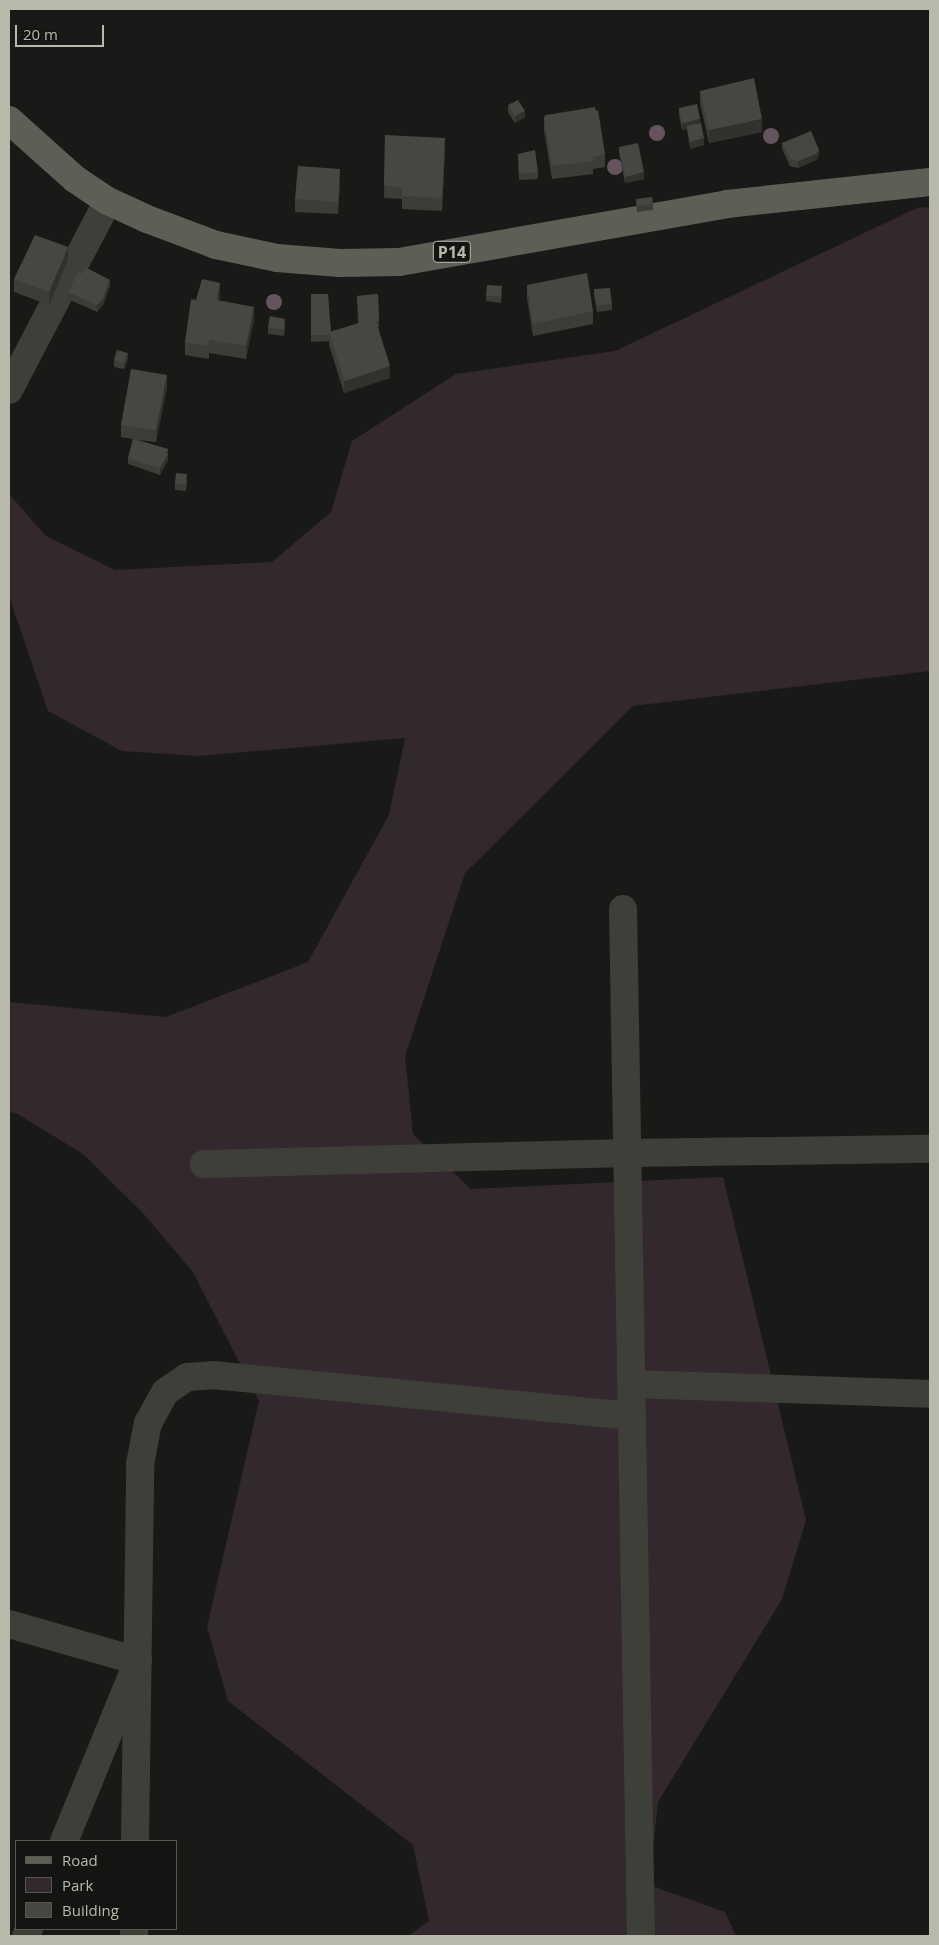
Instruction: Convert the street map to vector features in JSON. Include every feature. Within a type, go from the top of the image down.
[{"type":"main road","name":"P14","points":[[9,120],[75,179],[108,201],[147,219],[216,245],[277,258],[340,263],[399,262],[727,204],[930,182]]},
{"type":"street","points":[[9,390],[108,201]]},
{"type":"street","points":[[624,909],[641,1936]]},
{"type":"street","points":[[204,1164],[628,1153],[930,1149]]},
{"type":"street","points":[[135,1840],[142,1456],[148,1423],[165,1392],[187,1377],[213,1375],[632,1416]]},
{"type":"street","points":[[632,1384],[930,1394]]},
{"type":"street","points":[[9,1624],[138,1661]]},
{"type":"street","points":[[64,1840],[138,1661]]},
{"type":"green space","points":[[930,207],[930,671],[633,706],[465,873],[405,1056],[413,1134],[471,1189],[723,1177],[806,1520],[782,1599],[658,1802],[649,1885],[725,1912],[736,1936],[408,1936],[429,1921],[413,1845],[228,1701],[207,1627],[259,1401],[193,1272],[143,1213],[83,1154],[16,1113],[9,1112],[9,1002],[166,1017],[308,962],[389,815],[405,738],[199,756],[122,751],[48,711],[9,596],[9,494],[46,536],[115,570],[272,562],[331,512],[352,441],[456,374],[615,351],[917,208]]},
{"type":"building","points":[[754,78],[762,119],[709,130],[700,91]]},
{"type":"building","points":[[518,100],[525,111],[515,116],[508,105]]},
{"type":"building","points":[[697,104],[700,119],[682,123],[679,108]]},
{"type":"building","points":[[595,107],[596,111],[598,110],[605,154],[593,157],[593,161],[552,166],[544,117],[546,115]]},
{"type":"building","points":[[701,123],[704,138],[690,142],[687,126]]},
{"type":"building","points":[[811,131],[819,150],[816,154],[798,161],[790,159],[782,143]]},
{"type":"building","points":[[385,135],[445,138],[442,198],[402,196],[402,187],[384,186]]},
{"type":"building","points":[[638,143],[644,172],[625,177],[619,147]]},
{"type":"building","points":[[535,150],[538,172],[519,174],[518,154]]},
{"type":"building","points":[[298,166],[340,169],[338,202],[295,199]]},
{"type":"building","points":[[652,197],[653,204],[637,206],[636,199]]},
{"type":"building","points":[[35,235],[68,247],[49,292],[14,279]]},
{"type":"building","points":[[85,267],[110,280],[103,299],[97,305],[68,292],[78,272],[82,274]]},
{"type":"building","points":[[587,273],[593,311],[533,324],[527,285]]},
{"type":"building","points":[[202,279],[220,283],[217,300],[254,307],[246,346],[209,340],[209,346],[185,342],[191,299],[196,300]]},
{"type":"building","points":[[487,285],[502,286],[501,297],[486,295]]},
{"type":"building","points":[[610,288],[612,304],[597,305],[594,289]]},
{"type":"building","points":[[311,294],[328,294],[331,332],[329,332],[329,335],[311,335]]},
{"type":"building","points":[[378,294],[379,321],[376,321],[375,318],[359,322],[357,296]]},
{"type":"building","points":[[270,316],[285,319],[284,330],[268,327]]},
{"type":"building","points":[[375,318],[390,366],[344,381],[329,332]]},
{"type":"building","points":[[117,350],[128,353],[124,363],[114,360]]},
{"type":"building","points":[[131,369],[167,375],[156,430],[121,425]]},
{"type":"building","points":[[133,439],[168,449],[166,453],[168,454],[160,468],[128,458]]},
{"type":"building","points":[[176,473],[187,474],[186,484],[175,484]]}]
